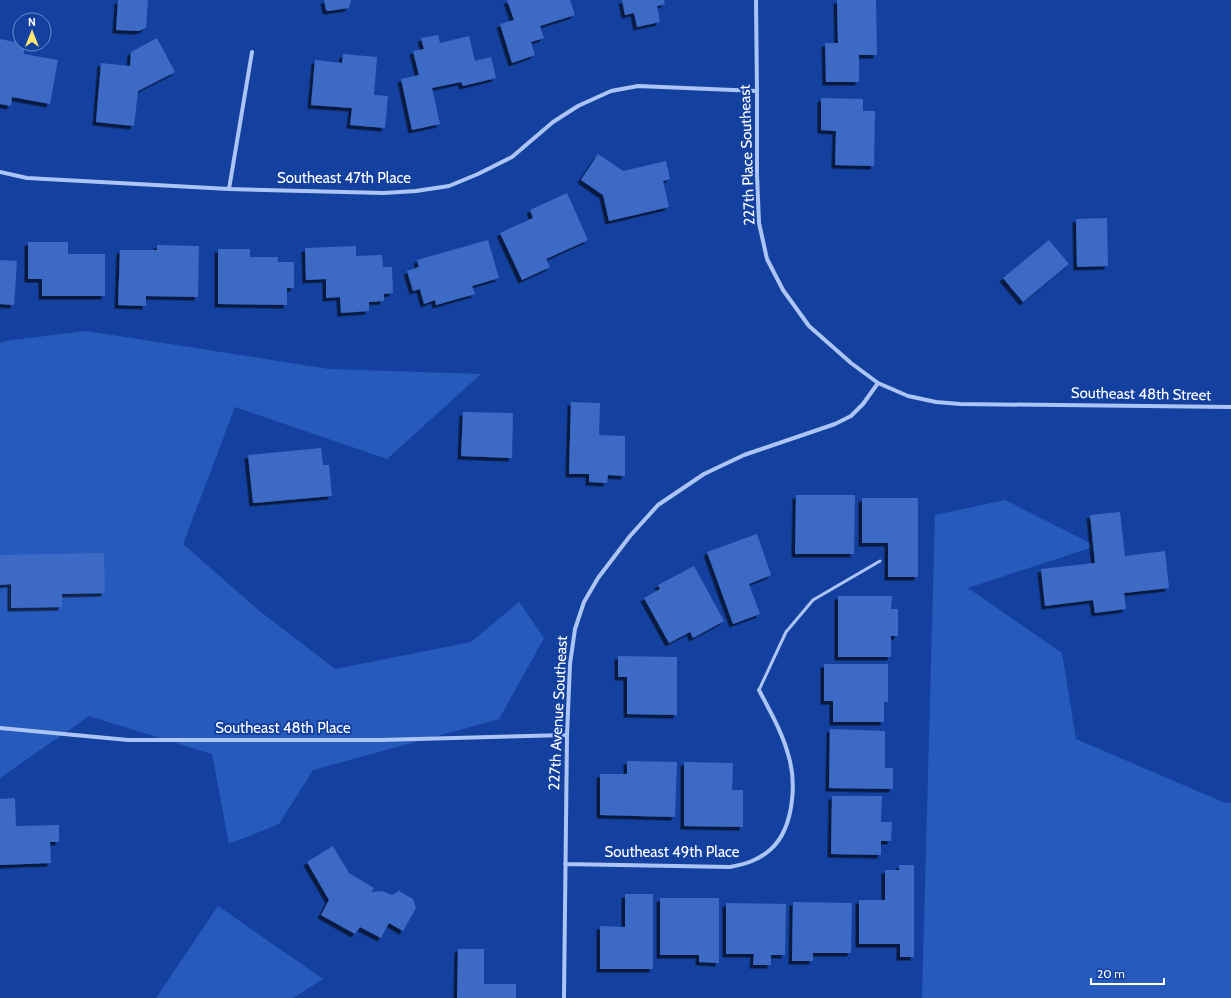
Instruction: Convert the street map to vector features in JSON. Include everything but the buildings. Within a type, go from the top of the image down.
[{"type":"street","name":"227th Place Southeast","points":[[756,0],[757,176],[759,223],[767,259],[783,290],[809,326],[851,363],[878,383]]},
{"type":"street","points":[[230,189],[252,52]]},
{"type":"street","name":"Southeast 47th Place","points":[[0,172],[27,178],[230,189],[384,193],[416,191],[449,186],[478,174],[512,156],[553,122],[578,106],[611,91],[638,86],[757,91]]},
{"type":"street","name":"Southeast 48th Street","points":[[878,383],[908,396],[936,402],[960,404],[1051,404],[1231,408]]},
{"type":"street","name":"227th Avenue Southeast","points":[[564,998],[567,735],[570,664],[575,629],[584,602],[598,578],[630,536],[658,505],[704,474],[744,455],[835,424],[851,416],[863,404],[878,383]]},
{"type":"street","name":"Southeast 49th Place","points":[[565,864],[730,867],[746,864],[759,858],[772,848],[783,834],[789,816],[792,800],[792,780],[789,755],[760,690]]},
{"type":"street","name":"Southeast 48th Place","points":[[0,728],[128,740],[380,740],[567,735]]},
{"type":"lane","points":[[760,690],[786,632],[813,600],[880,561]]},
{"type":"shaded area","points":[[86,331],[329,369],[481,374],[387,459],[235,407],[183,544],[257,609],[335,669],[471,642],[519,602],[544,638],[499,719],[313,770],[279,824],[229,844],[212,754],[89,716],[0,778],[0,343],[5,341]]},
{"type":"shaded area","points":[[1005,500],[1096,546],[968,588],[1062,653],[1076,739],[1223,802],[1231,803],[1231,998],[922,998],[935,515]]},
{"type":"shaded area","points":[[218,906],[323,979],[293,998],[156,998]]}]
